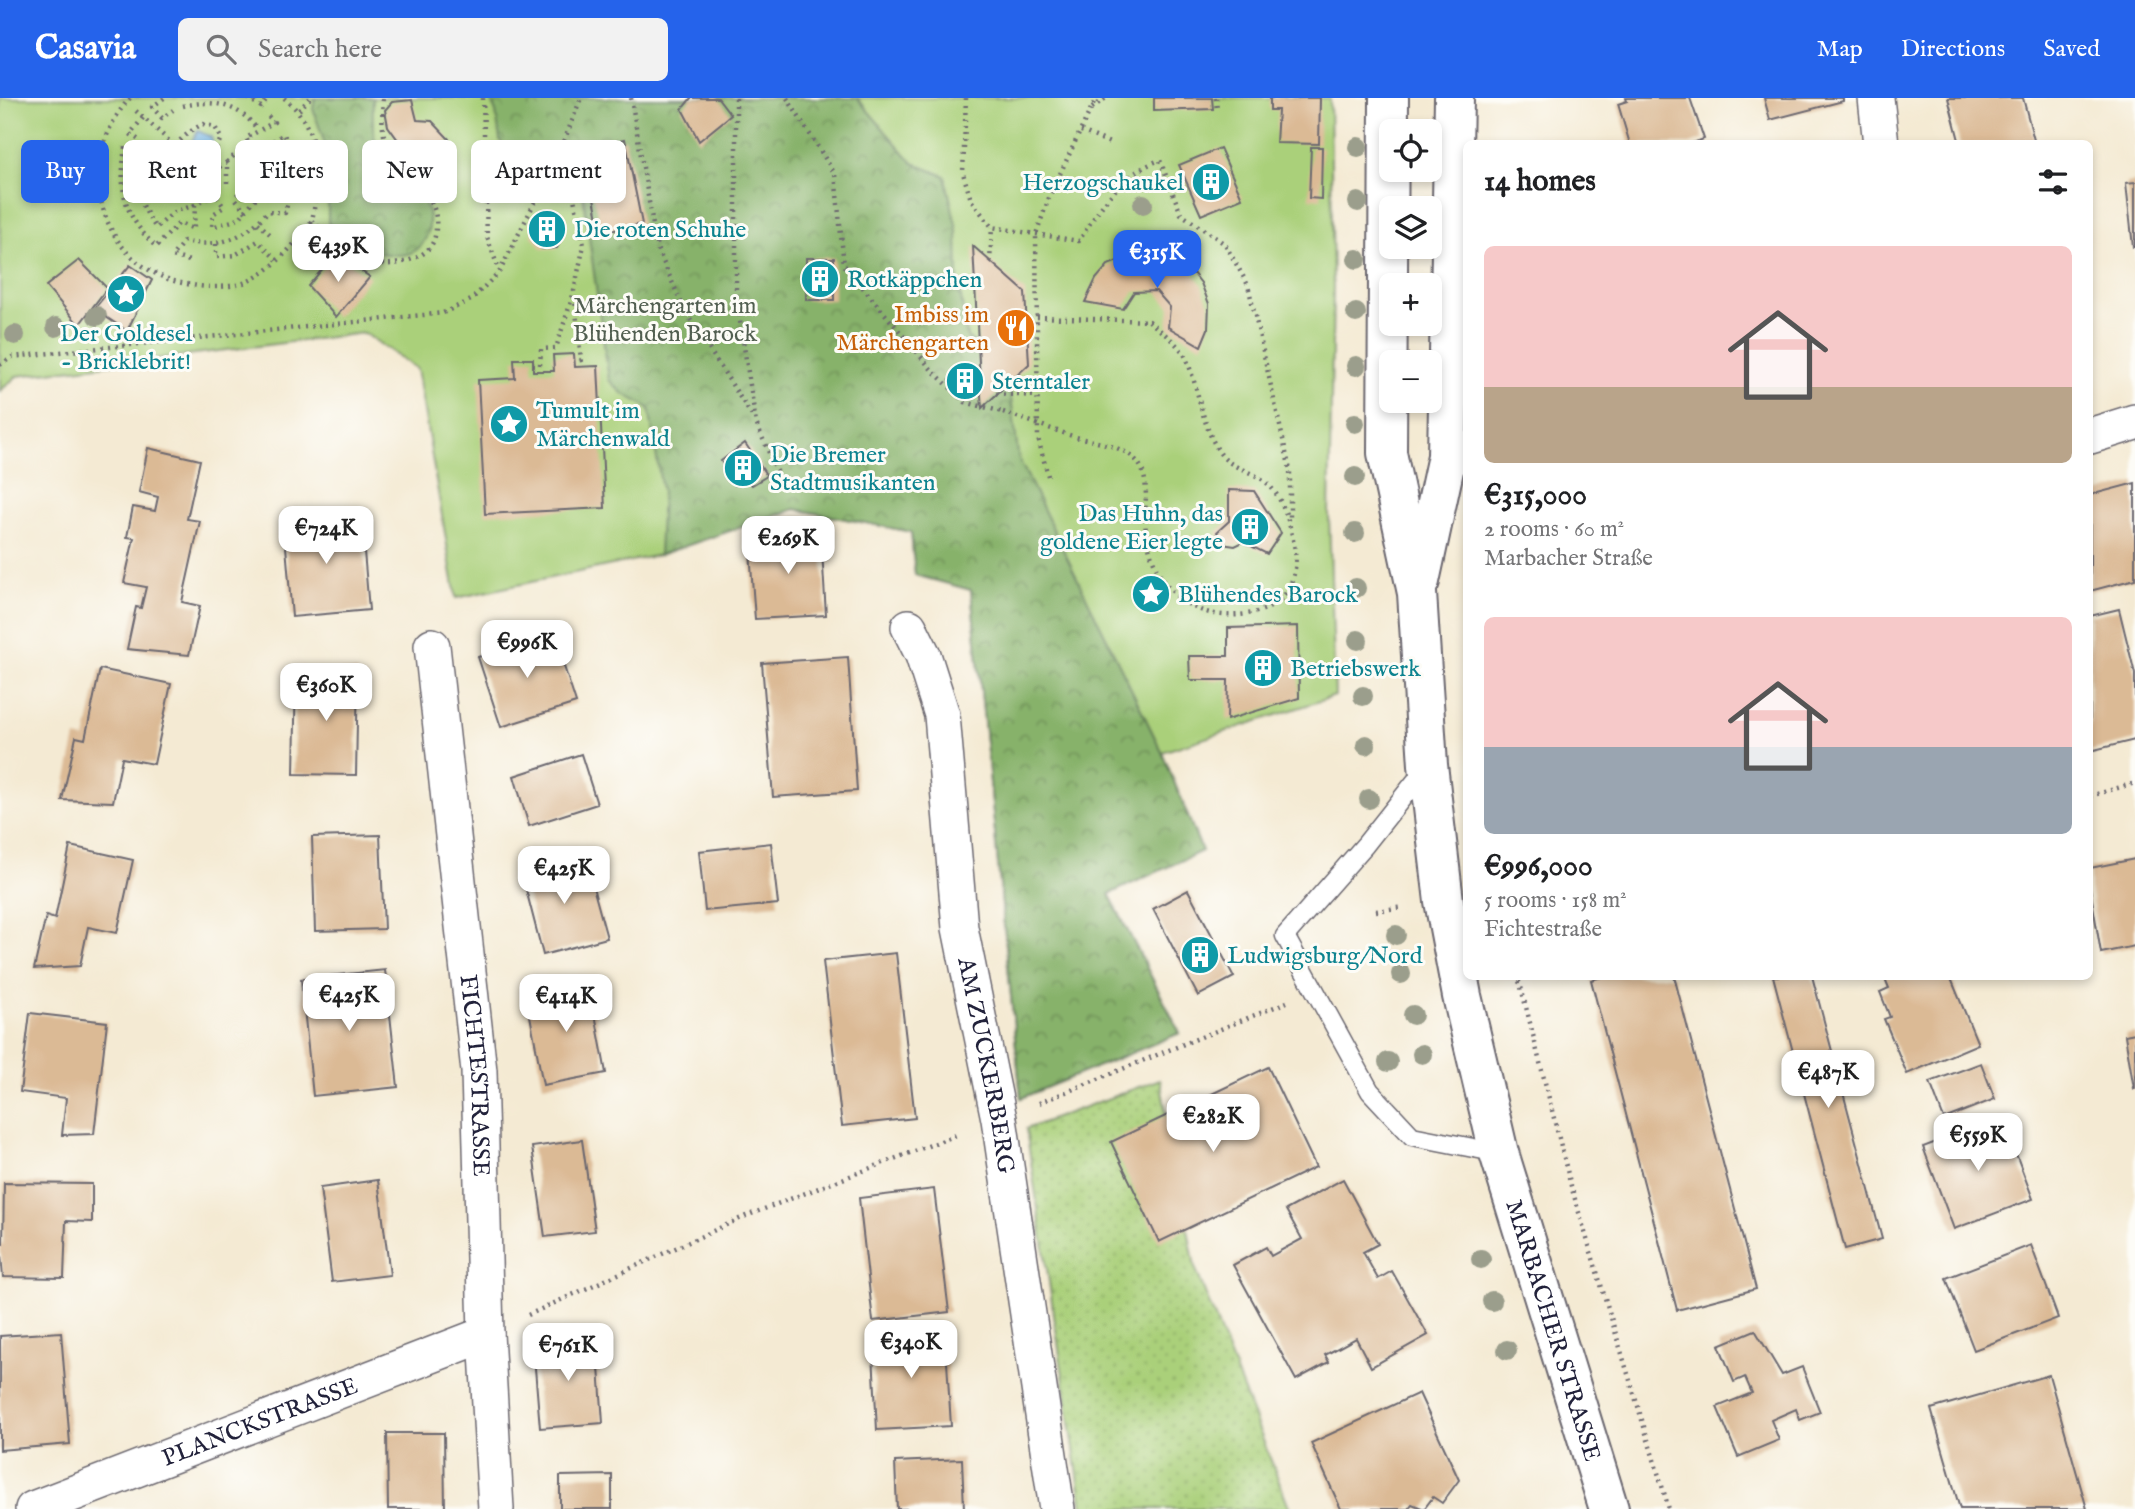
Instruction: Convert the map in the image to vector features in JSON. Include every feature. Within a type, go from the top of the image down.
[{"type":"main road","name":"MARBACHER STRASSE","points":[[1388,98],[1387,453],[1417,593],[1429,765],[1444,901],[1462,996],[1499,1153],[1609,1509]]},
{"type":"main road","name":"MARBACHER STRASSE","points":[[1417,593],[1447,456],[1454,98]]},
{"type":"street","points":[[1876,98],[1881,140]]},
{"type":"street","points":[[2093,435],[2135,422]]},
{"type":"street","name":"AM ZUCKERBERG","points":[[909,627],[923,655],[942,715],[960,928],[999,1119],[1057,1509]]},
{"type":"street","name":"FICHTESTRASSE","points":[[432,646],[479,1071],[486,1334],[496,1509]]},
{"type":"street","name":"PLANCKSTRASSE","points":[[33,1509],[486,1334]]},
{"type":"lane","points":[[1429,765],[1365,845],[1286,936],[1313,991],[1370,1091],[1412,1136],[1499,1153]]},
{"type":"path","points":[[130,98],[117,112],[99,166],[99,199],[107,226],[128,254],[158,274],[182,284],[206,287],[245,282],[289,252],[312,221],[317,193],[317,153],[299,110],[284,98]]},
{"type":"path","points":[[164,98],[152,107],[162,118],[173,110]]},
{"type":"path","points":[[248,98],[261,107],[269,98]]},
{"type":"path","points":[[299,110],[310,98]]},
{"type":"path","points":[[312,221],[348,252],[362,261],[379,265],[419,257],[433,244],[435,212],[414,179],[389,153],[381,123],[383,98]]},
{"type":"path","points":[[483,98],[487,237],[500,271]]},
{"type":"path","points":[[564,140],[581,98]]},
{"type":"path","points":[[631,98],[657,248],[686,313],[756,422],[780,478]]},
{"type":"path","points":[[736,98],[736,296],[756,422]]},
{"type":"path","points":[[787,98],[835,174],[844,265],[932,370],[965,402],[1125,451],[1138,463],[1145,478],[1146,532],[1150,552],[1170,588],[1182,602],[1215,615],[1235,616],[1259,612],[1276,605],[1287,592],[1294,577],[1297,556],[1290,526],[1279,496],[1262,478],[1220,454],[1185,355],[1149,321],[1037,317]]},
{"type":"path","points":[[966,98],[963,173],[971,201],[992,227],[1079,241],[1121,183],[1141,167],[1160,160],[1181,214],[1225,244],[1248,285],[1290,470],[1290,526]]},
{"type":"path","points":[[1048,476],[1038,438],[1036,234],[1050,195],[1096,98]]},
{"type":"path","points":[[1092,108],[1106,98]]},
{"type":"path","points":[[1216,98],[1217,111]]},
{"type":"path","points":[[183,106],[199,100],[217,104],[244,114],[257,129]]},
{"type":"path","points":[[136,111],[169,140]]},
{"type":"path","points":[[247,140],[246,138],[257,129],[274,122],[267,115]]},
{"type":"path","points":[[143,118],[131,134],[139,140],[134,177],[143,210],[156,228],[174,212],[215,194],[224,207],[213,214],[212,228],[233,222],[246,212],[259,194],[274,195],[276,181],[293,182],[285,213],[268,211],[246,233],[216,244],[184,241],[172,256],[192,262]]},
{"type":"path","points":[[181,140],[189,131],[203,124],[215,127],[220,140]]},
{"type":"path","points":[[1081,131],[1110,143]]},
{"type":"path","points":[[274,140],[284,134],[286,140]]},
{"type":"path","points":[[221,166],[235,155]]},
{"type":"path","points":[[227,162],[227,185]]},
{"type":"path","points":[[125,203],[131,218],[156,247],[179,223],[194,229],[195,205]]},
{"type":"path","points":[[239,203],[246,212]]},
{"type":"path","points":[[0,365],[12,357],[443,313],[471,300],[500,271],[534,203]]},
{"type":"path","points":[[533,365],[540,365],[541,349],[556,348],[574,290],[584,246],[575,203]]},
{"type":"path","points":[[258,222],[272,236]]},
{"type":"path","points":[[990,262],[992,227]]},
{"type":"path","points":[[216,244],[216,257],[235,255],[258,241],[277,260]]},
{"type":"path","points":[[574,290],[581,360],[574,361]]},
{"type":"path","points":[[996,394],[1038,396]]},
{"type":"path","points":[[2093,795],[2135,783]]},
{"type":"path","points":[[1517,980],[1571,1186],[1669,1509]]},
{"type":"path","points":[[486,1334],[746,1216],[999,1119],[1313,991]]},
{"type":"green space","name":"Blühendes Barock","points":[[0,98],[1330,98],[1333,287],[1329,515],[1335,696],[1162,752],[1202,851],[1109,894],[1180,1033],[1021,1098],[971,590],[915,575],[911,532],[795,509],[659,555],[456,598],[417,369],[364,333],[17,376],[0,391]]},
{"type":"green space","points":[[315,98],[373,98],[375,140],[362,140],[362,203],[424,203],[429,226],[423,243],[417,249],[400,255],[379,253],[352,241],[328,223],[328,203],[348,203],[348,140],[324,140],[313,109]]},
{"type":"green space","name":"Märchengarten im Blühenden Barock","points":[[490,98],[857,98],[913,163],[945,176],[957,229],[958,278],[967,337],[992,354],[1004,372],[1011,396],[1019,459],[1162,752],[1202,851],[1109,894],[1180,1033],[1021,1098],[971,590],[915,575],[911,532],[795,509],[659,555],[662,491],[649,408],[622,393],[609,380],[584,203],[626,203],[626,140],[500,140],[496,112]]},
{"type":"green space","points":[[1160,1079],[1195,1267],[1290,1509],[1083,1509],[1026,1129]]},
{"type":"water","points":[[198,131],[212,140],[193,140]]},
{"type":"building","points":[[691,98],[718,98],[731,115],[699,141],[682,109]]},
{"type":"building","points":[[1154,98],[1212,98],[1213,109],[1154,111]]},
{"type":"building","points":[[1270,98],[1320,98],[1319,144],[1276,143],[1278,110],[1270,110]]},
{"type":"building","points":[[1626,98],[1690,98],[1704,139],[1629,140],[1618,104],[1627,101]]},
{"type":"building","points":[[1764,98],[1843,98],[1843,101],[1770,120]]},
{"type":"building","points":[[1948,98],[2023,98],[2034,140],[1959,140]]},
{"type":"building","points":[[412,100],[417,120],[432,121],[449,140],[398,140],[388,126],[385,110],[392,102]]},
{"type":"building","points":[[626,144],[642,224],[601,233],[595,203],[626,203]]},
{"type":"building","points":[[1311,147],[1322,147],[1321,199],[1309,198]]},
{"type":"building","name":"Herzogschaukel","points":[[1220,148],[1242,198],[1201,215],[1179,165]]},
{"type":"building","points":[[2135,182],[2135,247],[2133,247],[2126,183]]},
{"type":"building","name":"Die roten Schuhe","points":[[538,222],[554,222],[563,236],[557,248],[542,249],[532,236]]},
{"type":"building","points":[[973,246],[1025,292],[1029,364],[982,408],[980,383],[967,397],[949,380],[964,365],[980,382]]},
{"type":"building","points":[[1139,252],[1156,252],[1171,257],[1189,268],[1201,283],[1209,304],[1208,329],[1201,346],[1168,327],[1170,307],[1156,291],[1134,292],[1123,309],[1085,302],[1096,279],[1108,265]]},
{"type":"building","points":[[335,254],[370,277],[336,317],[308,286]]},
{"type":"building","name":"Rotkäppchen","points":[[806,258],[834,258],[834,300],[806,300]]},
{"type":"building","points":[[79,260],[107,288],[79,325],[46,286]]},
{"type":"building","points":[[130,265],[152,280],[127,331],[94,309]]},
{"type":"building","points":[[574,354],[575,367],[598,366],[605,508],[485,514],[478,380],[515,378],[514,359],[533,359],[533,371],[554,371],[553,355]]},
{"type":"building","name":"Die Bremer Stadtmusikanten","points":[[745,443],[767,476],[752,485],[746,480],[735,485],[721,461]]},
{"type":"building","points":[[148,448],[200,460],[187,519],[200,521],[182,602],[200,606],[189,655],[127,649],[136,607],[141,608],[146,587],[124,583],[134,538],[127,537],[133,507],[155,511],[158,497],[139,492]]},
{"type":"building","points":[[2135,483],[2135,579],[2093,590],[2093,494]]},
{"type":"building","name":"Das Huhn, das goldene Eier legte","points":[[1229,490],[1254,491],[1281,533],[1267,554],[1243,542],[1235,546],[1222,544],[1217,532],[1229,521]]},
{"type":"building","points":[[361,516],[369,610],[292,617],[284,523]]},
{"type":"building","points":[[821,534],[826,615],[755,619],[749,538]]},
{"type":"building","points":[[2119,609],[2135,674],[2135,740],[2093,750],[2093,615]]},
{"type":"building","name":"Betriebswerk","points":[[1298,626],[1299,698],[1227,720],[1228,680],[1190,680],[1189,656],[1228,656],[1228,628]]},
{"type":"building","points":[[553,633],[576,703],[501,727],[478,657]]},
{"type":"building","points":[[848,657],[857,791],[773,797],[762,663]]},
{"type":"building","points":[[100,669],[171,684],[154,764],[122,758],[113,802],[62,800],[76,737],[85,739]]},
{"type":"building","points":[[296,670],[358,671],[356,775],[294,774]]},
{"type":"building","points":[[581,754],[597,804],[529,826],[514,776]]},
{"type":"building","points":[[380,835],[384,929],[315,931],[312,837]]},
{"type":"building","points":[[771,843],[778,904],[705,911],[699,851]]},
{"type":"building","points":[[70,846],[133,860],[117,933],[88,927],[80,966],[34,969],[46,916],[55,919]]},
{"type":"building","points":[[585,858],[607,938],[543,955],[522,874]]},
{"type":"building","points":[[2135,859],[2135,946],[2101,953],[2093,906],[2093,867]]},
{"type":"building","name":"Ludwigsburg/Nord","points":[[1188,890],[1234,977],[1198,996],[1153,909]]},
{"type":"building","points":[[896,953],[915,1118],[842,1126],[823,961]]},
{"type":"building","points":[[385,970],[398,1087],[313,1096],[301,979]]},
{"type":"building","points":[[1591,980],[1675,980],[1756,1289],[1677,1310]]},
{"type":"building","points":[[1774,980],[1813,980],[1882,1239],[1845,1249]]},
{"type":"building","points":[[1886,980],[1952,980],[1978,1044],[1907,1074],[1884,1019],[1890,1017],[1880,992],[1889,988]]},
{"type":"building","points":[[589,982],[606,1073],[543,1085],[526,994]]},
{"type":"building","points":[[30,1013],[107,1022],[94,1134],[62,1135],[66,1098],[20,1092]]},
{"type":"building","points":[[2135,1033],[2135,1088],[2134,1089],[2125,1035]]},
{"type":"building","points":[[1981,1063],[1995,1099],[1944,1119],[1930,1082]]},
{"type":"building","points":[[1268,1067],[1316,1167],[1159,1242],[1111,1142]]},
{"type":"building","points":[[2002,1117],[2033,1199],[1954,1229],[1923,1147]]},
{"type":"building","points":[[582,1140],[595,1231],[545,1237],[532,1147]]},
{"type":"building","points":[[1343,1179],[1378,1244],[1363,1252],[1378,1279],[1392,1271],[1428,1335],[1371,1367],[1356,1338],[1325,1355],[1329,1362],[1296,1380],[1233,1265],[1266,1247],[1271,1256],[1302,1239],[1286,1210]]},
{"type":"building","points":[[378,1180],[390,1275],[332,1282],[320,1188]]},
{"type":"building","points":[[4,1183],[92,1184],[92,1222],[66,1221],[64,1278],[3,1277],[0,1244],[3,1244]]},
{"type":"building","points":[[934,1189],[949,1312],[873,1321],[859,1198]]},
{"type":"building","points":[[2031,1245],[2058,1318],[1974,1350],[1946,1278]]},
{"type":"building","points":[[945,1330],[951,1426],[877,1430],[872,1334]]},
{"type":"building","points":[[1755,1330],[1782,1375],[1802,1367],[1820,1412],[1800,1420],[1796,1409],[1771,1420],[1779,1440],[1738,1457],[1717,1407],[1752,1393],[1745,1377],[1734,1382],[1719,1345]]},
{"type":"building","points":[[61,1332],[70,1444],[0,1450],[0,1336]]},
{"type":"building","points":[[597,1339],[603,1423],[540,1428],[533,1344]]},
{"type":"building","points":[[2049,1375],[2087,1509],[1960,1509],[1931,1409]]},
{"type":"building","points":[[1419,1393],[1459,1480],[1442,1503],[1433,1497],[1424,1509],[1412,1504],[1408,1509],[1341,1509],[1311,1443]]},
{"type":"building","points":[[387,1433],[444,1433],[445,1509],[388,1509]]},
{"type":"building","points":[[962,1459],[964,1509],[897,1509],[895,1462]]},
{"type":"building","points":[[612,1475],[612,1509],[560,1509],[560,1476]]},
{"type":"place","name":"Herzogschaukel","points":[[1211,182]]},
{"type":"place","name":"Die roten Schuhe","points":[[547,229]]},
{"type":"place","name":"Rotkäppchen","points":[[820,279]]},
{"type":"place","name":"Der Goldesel - Bricklebrit!","points":[[126,294]]},
{"type":"place","name":"Imbiss im Märchengarten","points":[[1016,328]]},
{"type":"place","name":"Sterntaler","points":[[965,381]]},
{"type":"place","name":"Tumult im Märchenwald","points":[[509,424]]},
{"type":"place","name":"Die Bremer Stadtmusikanten","points":[[743,468]]},
{"type":"place","name":"Das Huhn, das goldene Eier legte","points":[[1250,527]]},
{"type":"place","name":"Blühendes Barock","points":[[1151,594]]},
{"type":"place","name":"Betriebswerk","points":[[1263,668]]},
{"type":"place","name":"Ludwigsburg/Nord","points":[[1200,955]]}]
